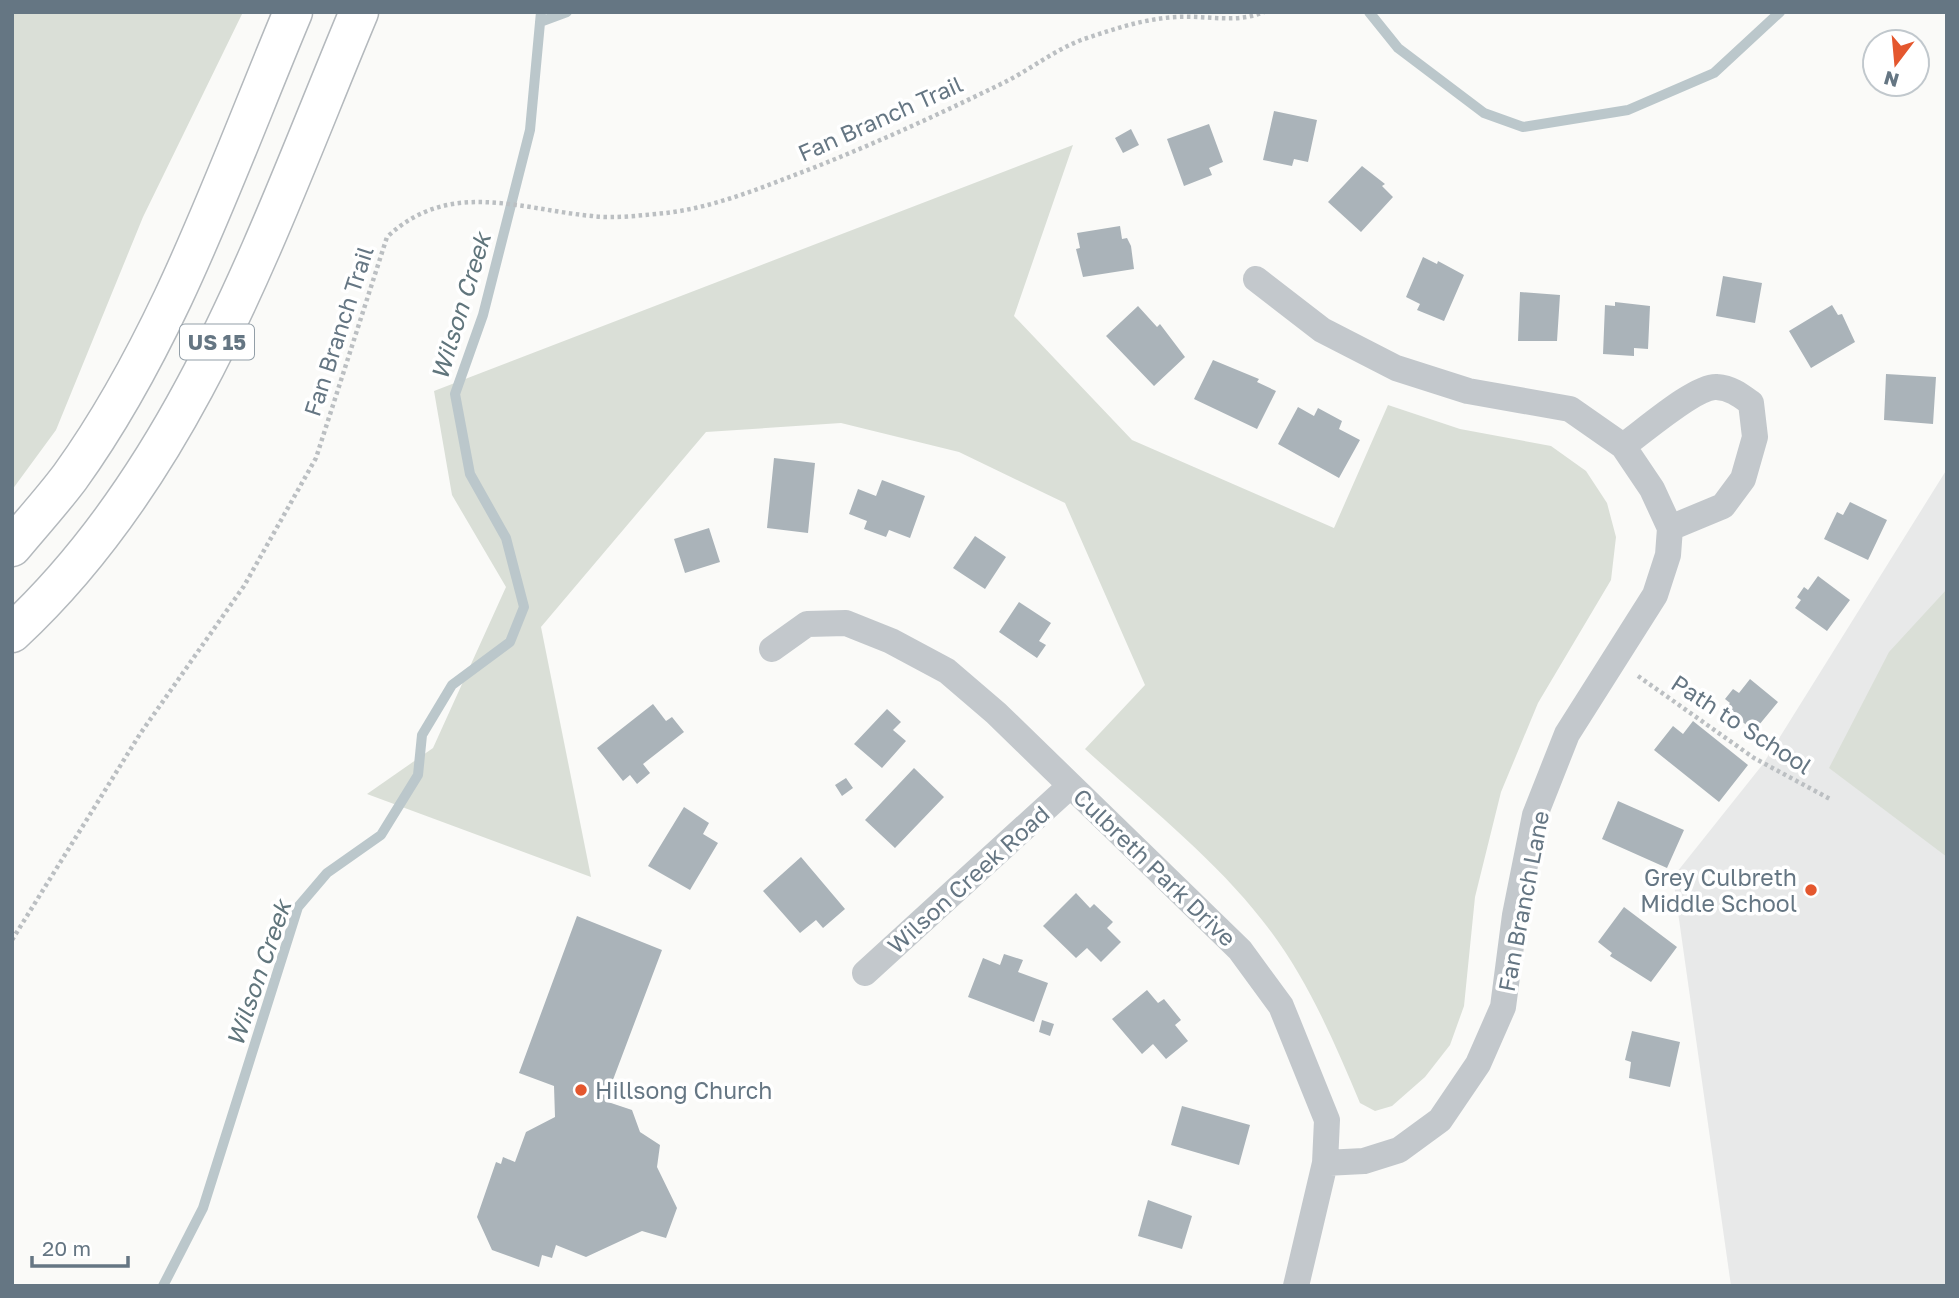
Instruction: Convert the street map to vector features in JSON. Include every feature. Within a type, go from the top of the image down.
[{"type":"highway","name":"US 15","points":[[12,547],[70,477],[125,389],[175,292],[293,12]]},
{"type":"highway","name":"US 15","points":[[12,633],[94,543],[148,468],[191,396],[239,297],[359,12]]},
{"type":"street","points":[[1256,279],[1322,330],[1396,368],[1468,391],[1570,409],[1623,446],[1652,489],[1670,528],[1723,506],[1743,479],[1755,437],[1751,403],[1734,390],[1713,386],[1691,397],[1623,446]]},
{"type":"street","name":"Fan Branch Lane","points":[[1325,1163],[1364,1161],[1399,1150],[1440,1120],[1478,1064],[1503,1007],[1515,915],[1535,816],[1567,734],[1655,595],[1668,555],[1670,528]]},
{"type":"street","name":"Culbreth Park Drive","points":[[772,649],[807,624],[846,623],[891,641],[947,671],[996,713],[1240,950],[1281,1006],[1327,1120],[1325,1163],[1296,1286]]},
{"type":"street","name":"Wilson Creek Road","points":[[865,973],[1070,786]]},
{"type":"path","name":"Fan Branch Trail","points":[[12,940],[140,734],[244,586],[316,458],[387,237],[407,218],[433,207],[475,200],[594,217],[668,212],[728,200],[841,158],[1007,81],[1091,37],[1136,21],[1178,17],[1241,18],[1264,12]]},
{"type":"path","name":"Path to School","points":[[1638,675],[1754,758],[1830,799]]},
{"type":"shaded area","points":[[12,12],[243,12],[143,217],[56,430],[12,490]]},
{"type":"shaded area","points":[[1073,145],[1014,316],[1132,440],[1334,528],[1388,405],[1460,429],[1551,446],[1586,471],[1607,503],[1616,537],[1611,580],[1538,703],[1501,792],[1475,897],[1464,1006],[1450,1045],[1425,1077],[1392,1106],[1375,1111],[1360,1103],[1329,1031],[1305,985],[1278,941],[1243,897],[1200,852],[1085,749],[1145,685],[1065,503],[959,452],[841,423],[706,432],[541,627],[591,877],[367,794],[433,748],[506,587],[452,495],[434,391]]},
{"type":"shaded area","name":"Grey Culbreth Middle School","points":[[1947,469],[1947,1286],[1731,1286],[1673,877],[1763,764]]},
{"type":"shaded area","points":[[1947,589],[1947,857],[1829,768],[1889,652]]},
{"type":"building","points":[[1274,111],[1317,120],[1308,162],[1294,159],[1292,166],[1263,160]]},
{"type":"building","points":[[1209,124],[1223,162],[1209,168],[1212,175],[1184,186],[1167,139]]},
{"type":"building","points":[[1131,129],[1139,145],[1123,153],[1115,138]]},
{"type":"building","points":[[1362,166],[1385,184],[1382,186],[1393,197],[1361,232],[1328,202]]},
{"type":"building","points":[[1120,226],[1122,239],[1127,238],[1131,246],[1134,269],[1083,277],[1076,249],[1080,248],[1077,233]]},
{"type":"building","points":[[1423,257],[1437,264],[1438,261],[1464,275],[1444,321],[1417,310],[1420,304],[1406,297]]},
{"type":"building","points":[[1723,276],[1762,283],[1755,323],[1716,316]]},
{"type":"building","points":[[1520,292],[1560,295],[1557,341],[1518,341]]},
{"type":"building","points":[[1615,302],[1650,306],[1648,349],[1634,348],[1634,356],[1603,354],[1605,305],[1615,306]]},
{"type":"building","points":[[1832,305],[1838,315],[1842,314],[1855,342],[1811,368],[1789,331]]},
{"type":"building","points":[[1138,306],[1157,327],[1160,324],[1185,357],[1154,386],[1106,336]]},
{"type":"building","points":[[1213,360],[1259,379],[1257,382],[1276,391],[1257,429],[1194,399]]},
{"type":"building","points":[[1886,374],[1936,377],[1933,424],[1884,420]]},
{"type":"building","points":[[1298,407],[1314,416],[1318,408],[1342,421],[1339,429],[1360,440],[1339,478],[1278,444]]},
{"type":"building","points":[[774,458],[815,463],[808,533],[767,528]]},
{"type":"building","points":[[882,480],[925,496],[910,538],[889,530],[886,537],[864,529],[867,521],[849,514],[858,489],[876,496]]},
{"type":"building","points":[[1850,502],[1887,520],[1868,560],[1824,539],[1837,512],[1843,515]]},
{"type":"building","points":[[709,528],[720,562],[685,573],[674,539]]},
{"type":"building","points":[[975,536],[1006,557],[985,589],[953,568]]},
{"type":"building","points":[[1818,576],[1850,600],[1827,631],[1795,608],[1801,600],[1797,597],[1804,587],[1808,590]]},
{"type":"building","points":[[1019,602],[1051,623],[1039,641],[1046,645],[1037,658],[999,632]]},
{"type":"building","points":[[1750,679],[1778,702],[1754,731],[1725,708],[1730,703],[1725,699],[1733,689],[1739,693]]},
{"type":"building","points":[[653,704],[666,721],[672,717],[684,732],[643,764],[650,773],[637,784],[630,775],[623,781],[597,748]]},
{"type":"building","points":[[887,709],[901,722],[893,730],[906,741],[882,768],[854,744]]},
{"type":"building","points":[[1693,721],[1748,765],[1719,802],[1654,750],[1673,726],[1683,734]]},
{"type":"building","points":[[914,768],[944,797],[895,848],[865,820]]},
{"type":"building","points":[[846,778],[853,788],[842,796],[835,785]]},
{"type":"building","points":[[1618,801],[1684,830],[1667,868],[1602,839]]},
{"type":"building","points":[[684,807],[709,823],[703,834],[718,843],[690,890],[648,866]]},
{"type":"building","points":[[801,857],[845,909],[823,928],[816,920],[800,933],[763,891]]},
{"type":"building","points":[[1076,893],[1090,908],[1094,904],[1113,922],[1107,928],[1121,942],[1101,962],[1087,948],[1076,958],[1043,926]]},
{"type":"building","points":[[1624,907],[1677,947],[1651,982],[1610,956],[1612,953],[1598,942]]},
{"type":"building","name":"Hillsong Church","points":[[577,916],[662,950],[605,1101],[632,1110],[640,1132],[660,1145],[657,1167],[677,1208],[666,1238],[642,1231],[586,1257],[556,1245],[552,1258],[542,1255],[539,1267],[492,1250],[477,1217],[496,1162],[501,1164],[503,1157],[515,1162],[526,1132],[555,1117],[554,1086],[519,1073]]},
{"type":"building","points":[[1004,954],[1023,960],[1018,972],[1048,983],[1034,1022],[968,997],[983,958],[1000,965]]},
{"type":"building","points":[[1147,990],[1158,1003],[1164,999],[1181,1020],[1175,1025],[1188,1041],[1166,1059],[1153,1044],[1142,1054],[1112,1019]]},
{"type":"building","points":[[1042,1020],[1054,1024],[1050,1036],[1039,1032]]},
{"type":"building","points":[[1632,1031],[1680,1042],[1670,1087],[1629,1078],[1631,1062],[1625,1060]]},
{"type":"building","points":[[1182,1106],[1250,1125],[1239,1165],[1171,1145]]},
{"type":"building","points":[[1148,1200],[1192,1216],[1182,1249],[1138,1236]]},
{"type":"waterway","name":"Wilson Creek","points":[[163,1286],[203,1208],[298,907],[327,873],[381,835],[418,775],[422,735],[452,685],[510,642],[524,607],[506,538],[470,474],[455,394],[483,315],[530,130],[541,12]]},
{"type":"waterway","points":[[540,22],[567,12]]},
{"type":"waterway","points":[[1369,12],[1398,48],[1484,113],[1523,127],[1628,110],[1714,73],[1780,12]]},
{"type":"place","name":"Grey Culbreth Middle School","points":[[1811,890]]},
{"type":"place","name":"Hillsong Church","points":[[581,1090]]}]
